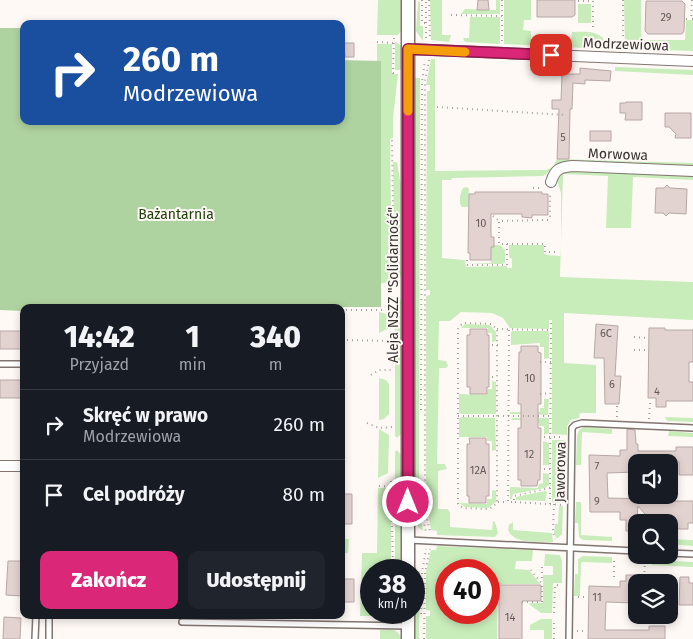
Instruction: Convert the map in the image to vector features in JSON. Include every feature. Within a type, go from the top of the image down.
[{"type":"street","name":"Aleja NSZZ \"Solidarność\"","points":[[408,0],[408,559]]},
{"type":"street","name":"Modrzewiowa","points":[[408,49],[693,61]]},
{"type":"street","name":"Morwowa","points":[[552,182],[556,171],[560,168],[573,166],[693,170]]},
{"type":"street","points":[[0,466],[20,466]]},
{"type":"street","points":[[408,626],[408,639]]},
{"type":"lane","points":[[0,364],[20,364]]},
{"type":"lane","name":"Jaworowa","points":[[569,639],[572,428],[575,424],[582,423],[693,428]]},
{"type":"lane","points":[[408,540],[628,551]]},
{"type":"lane","points":[[678,553],[693,554]]},
{"type":"lane","points":[[36,619],[36,639]]},
{"type":"lane","points":[[49,619],[49,639]]},
{"type":"lane","points":[[182,622],[408,626]]},
{"type":"path","points":[[422,0],[422,24],[427,24]]},
{"type":"path","points":[[423,639],[422,572],[426,540],[422,509],[421,472],[422,82],[428,50],[427,0]]},
{"type":"path","points":[[502,0],[502,46]]},
{"type":"path","points":[[578,1],[593,0],[593,28]]},
{"type":"path","points":[[623,0],[623,51]]},
{"type":"path","points":[[686,19],[692,19],[692,0]]},
{"type":"path","points":[[451,15],[502,16]]},
{"type":"path","points":[[423,639],[425,573],[433,540],[425,509],[424,81],[429,58],[431,57],[428,50],[427,24]]},
{"type":"path","points":[[394,38],[393,73],[400,74]]},
{"type":"path","points":[[377,42],[394,43]]},
{"type":"path","points":[[437,107],[565,115]]},
{"type":"path","points":[[392,286],[394,280],[392,140],[395,140]]},
{"type":"path","points":[[493,216],[499,221],[545,221],[550,218],[550,192],[548,189],[532,188]]},
{"type":"path","points":[[527,216],[527,221]]},
{"type":"path","points":[[499,221],[499,244],[545,244],[545,252],[557,252]]},
{"type":"path","points":[[467,260],[467,265],[507,265],[506,244]]},
{"type":"path","points":[[345,310],[382,310]]},
{"type":"path","points":[[550,504],[551,320]]},
{"type":"path","points":[[498,329],[497,502],[489,509],[463,508],[458,504],[458,329],[461,324],[465,323],[491,324],[498,329],[509,330],[551,330]]},
{"type":"path","points":[[508,502],[509,330]]},
{"type":"path","points":[[634,337],[647,338]]},
{"type":"path","points":[[345,340],[392,341]]},
{"type":"path","points":[[492,345],[498,345]]},
{"type":"path","points":[[634,350],[647,350]]},
{"type":"path","points":[[540,362],[551,362]]},
{"type":"path","points":[[371,374],[379,370],[392,370]]},
{"type":"path","points":[[492,377],[497,377]]},
{"type":"path","points":[[540,394],[550,394]]},
{"type":"path","points":[[649,426],[650,402]]},
{"type":"path","points":[[616,424],[617,406]]},
{"type":"path","points":[[458,416],[551,416]]},
{"type":"path","points":[[368,423],[379,428],[392,428]]},
{"type":"path","points":[[544,437],[566,437]]},
{"type":"path","points":[[544,469],[550,469]]},
{"type":"path","points":[[391,481],[393,487],[393,559]]},
{"type":"path","points":[[379,486],[393,487]]},
{"type":"path","points":[[514,502],[514,496],[550,488]]},
{"type":"path","points":[[497,502],[564,505]]},
{"type":"path","points":[[553,519],[554,504]]},
{"type":"path","points":[[614,556],[614,577]]},
{"type":"path","points":[[522,602],[542,602],[542,567]]},
{"type":"path","points":[[531,570],[542,584]]},
{"type":"path","points":[[554,613],[555,585],[563,585]]},
{"type":"path","points":[[554,619],[554,639]]},
{"type":"green space","points":[[378,0],[401,0],[401,31],[398,35],[377,35]]},
{"type":"green space","points":[[430,0],[442,0],[442,35],[451,35],[449,42],[431,40]]},
{"type":"green space","points":[[496,0],[500,0],[500,14],[461,14],[465,9],[496,10]]},
{"type":"green space","points":[[504,0],[531,0],[531,20],[524,20],[523,30],[531,31],[531,39],[571,40],[572,32],[588,32],[600,35],[603,38],[604,49],[504,44]]},
{"type":"green space","points":[[624,0],[641,0],[641,40],[685,40],[686,20],[693,20],[693,51],[625,49]]},
{"type":"green space","points":[[418,1],[420,2],[420,26],[423,26],[423,41],[416,31]]},
{"type":"green space","points":[[578,4],[591,4],[591,23],[578,23]]},
{"type":"green space","points":[[470,17],[500,17],[500,44],[465,42],[463,38],[469,38]]},
{"type":"green space","name":"Bażantarnia","points":[[0,28],[20,28],[20,125],[345,125],[345,60],[381,61],[381,307],[345,307],[345,304],[20,304],[20,311],[0,310]]},
{"type":"green space","points":[[395,42],[401,45],[401,70],[395,70]]},
{"type":"green space","points":[[377,44],[392,44],[392,74],[398,74],[393,118],[393,138],[390,139],[392,283],[381,283],[381,61],[377,61]]},
{"type":"green space","points":[[431,59],[435,59],[435,171],[546,170],[553,167],[557,159],[693,163],[693,166],[564,162],[555,166],[543,176],[452,178],[451,180],[442,180],[442,258],[465,260],[466,267],[507,266],[507,268],[512,268],[512,259],[509,257],[509,245],[544,245],[544,253],[546,255],[561,256],[560,277],[693,282],[693,320],[564,313],[564,363],[596,365],[596,413],[580,413],[579,418],[571,420],[567,426],[567,435],[552,434],[552,320],[549,320],[549,329],[510,328],[503,318],[492,313],[461,312],[450,321],[439,321],[438,360],[446,361],[448,366],[446,368],[439,368],[437,464],[445,464],[447,469],[438,471],[438,509],[448,509],[450,513],[450,527],[492,530],[493,521],[498,533],[495,537],[437,535],[437,531],[431,530],[426,501],[430,501],[430,495],[426,495],[426,296],[430,295],[430,290],[426,290],[427,91],[430,91],[430,85],[426,85]]},
{"type":"green space","points":[[615,67],[693,70],[693,75],[615,71]]},
{"type":"green space","points":[[415,78],[420,78],[419,510],[423,531],[418,527],[415,519]]},
{"type":"green space","points":[[393,162],[397,162],[401,186],[401,276],[395,281]]},
{"type":"green space","points":[[570,170],[693,175],[693,180],[633,177],[631,228],[606,228],[608,176],[563,174],[561,243],[561,193],[557,180],[561,173]]},
{"type":"green space","points":[[467,187],[469,189],[468,207],[462,207],[460,195],[463,188]]},
{"type":"green space","points":[[491,245],[500,245],[505,250],[505,262],[503,264],[468,264],[491,263]]},
{"type":"green space","points":[[397,296],[401,300],[401,434],[397,438],[395,436],[395,297]]},
{"type":"green space","points":[[379,312],[387,314],[387,329],[379,333]]},
{"type":"green space","points":[[465,324],[490,325],[496,332],[496,341],[492,342],[492,333],[488,333],[488,328],[461,328]]},
{"type":"green space","points":[[512,331],[548,331],[549,358],[544,359],[544,347],[540,347],[540,343],[511,345]]},
{"type":"green space","points":[[379,378],[386,380],[389,384],[389,414],[384,419],[379,420]]},
{"type":"green space","points":[[492,381],[496,382],[496,414],[461,414],[459,412],[459,394],[487,395],[488,389],[492,389]]},
{"type":"green space","points":[[544,399],[549,399],[548,415],[510,414],[510,412],[540,412],[540,408],[544,408]]},
{"type":"green space","points":[[461,417],[495,418],[496,450],[492,451],[492,441],[487,441],[487,437],[459,437],[459,419]]},
{"type":"green space","points":[[665,417],[693,418],[693,422],[667,421]]},
{"type":"green space","points":[[512,418],[548,418],[549,433],[544,435],[544,426],[539,426],[536,420],[511,420]]},
{"type":"green space","points":[[584,427],[612,429],[612,434],[582,432],[581,465],[576,465],[577,435],[579,430]]},
{"type":"green space","points":[[379,429],[389,435],[388,473],[378,478]]},
{"type":"green space","points":[[669,431],[693,433],[693,437],[668,436]]},
{"type":"green space","points":[[552,440],[564,440],[563,503],[553,503],[552,501]]},
{"type":"green space","points":[[543,441],[549,443],[549,465],[543,465]]},
{"type":"green space","points":[[397,450],[401,455],[401,559],[395,559],[395,452]]},
{"type":"green space","points":[[543,473],[549,474],[549,485],[545,488],[513,494],[512,499],[510,499],[510,487],[538,488],[539,484],[543,483]]},
{"type":"green space","points":[[378,488],[391,488],[391,559],[362,559],[362,553],[377,553]]},
{"type":"green space","points":[[492,491],[496,491],[496,502],[488,508],[465,507],[459,503],[487,504],[487,499],[492,499]]},
{"type":"green space","points":[[547,492],[545,501],[516,500],[516,497]]},
{"type":"green space","points":[[576,502],[581,502],[581,535],[612,537],[612,541],[583,540],[579,537],[578,523],[575,523]]},
{"type":"green space","points":[[559,506],[563,506],[562,534],[556,538],[554,533],[555,524],[558,524]]},
{"type":"green space","points":[[513,522],[513,530],[552,533],[553,542],[528,541],[516,538],[508,530],[509,525]]},
{"type":"green space","points":[[345,539],[349,539],[348,553],[345,553]]},
{"type":"green space","points":[[678,539],[693,540],[693,546],[678,545]]},
{"type":"green space","points":[[437,546],[533,550],[532,561],[516,561],[515,569],[529,570],[540,584],[500,584],[500,559],[435,559],[435,624],[497,624],[497,639],[426,639],[426,616],[430,616],[430,611],[426,610],[426,573],[431,550],[436,550]]},
{"type":"green space","points":[[545,554],[560,555],[562,561],[562,583],[553,583],[552,613],[541,613],[529,603],[543,603],[543,575],[553,575],[553,566],[544,566]]},
{"type":"green space","points":[[583,556],[612,557],[612,563],[581,562],[580,596],[574,596],[575,574],[578,574],[578,559]]},
{"type":"green space","points":[[678,561],[693,562],[693,567],[652,565],[678,564]]},
{"type":"green space","points":[[541,619],[552,619],[552,639],[544,639],[544,630],[530,630],[530,625]]},
{"type":"green space","points":[[415,624],[419,624],[419,639],[415,639]]},
{"type":"green space","points":[[380,630],[396,631],[401,639],[380,639]]},
{"type":"building","points":[[478,0],[488,0],[489,10],[477,10]]},
{"type":"building","points":[[537,0],[575,0],[575,15],[572,17],[537,17]]},
{"type":"building","points":[[646,1],[682,1],[685,4],[684,31],[682,34],[648,34],[645,31]]},
{"type":"building","points":[[345,43],[354,43],[354,57],[345,57]]},
{"type":"building","points":[[580,68],[611,71],[610,81],[585,80],[585,84],[573,83],[572,109],[570,109],[569,159],[557,159],[559,109],[552,109],[552,100],[561,100],[562,74],[580,74]]},
{"type":"building","points":[[642,102],[642,120],[625,120],[626,113],[620,113],[620,103]]},
{"type":"building","points":[[665,113],[691,113],[691,138],[675,138],[676,134],[669,127],[665,127]]},
{"type":"building","points":[[590,131],[611,131],[611,141],[590,141]]},
{"type":"building","points":[[667,185],[670,188],[687,189],[686,214],[669,213],[666,216],[663,213],[655,213],[656,188],[664,188]]},
{"type":"building","points":[[475,192],[542,192],[542,194],[548,194],[548,215],[532,215],[532,218],[522,217],[522,214],[491,214],[491,237],[494,237],[494,247],[491,247],[491,260],[470,260],[470,253],[468,253],[469,194],[475,194]]},
{"type":"building","points":[[596,324],[618,326],[615,376],[621,376],[619,404],[605,404],[604,358],[594,358]]},
{"type":"building","points":[[649,328],[693,330],[693,362],[689,362],[689,382],[693,382],[693,401],[666,401],[666,407],[656,407],[656,398],[648,398]]},
{"type":"building","points":[[470,329],[487,329],[487,335],[489,335],[489,387],[487,387],[487,394],[470,394],[470,387],[467,387],[467,335],[470,335]]},
{"type":"building","points":[[0,331],[20,331],[20,349],[0,349]]},
{"type":"building","points":[[521,346],[538,346],[538,352],[541,353],[541,404],[538,404],[538,428],[541,428],[540,480],[538,480],[537,486],[521,486],[521,480],[518,480],[518,428],[521,428],[521,404],[518,404],[519,352],[521,352]]},
{"type":"building","points":[[0,380],[20,380],[20,398],[0,398]]},
{"type":"building","points":[[627,429],[635,430],[638,451],[676,451],[676,447],[693,447],[693,475],[679,475],[678,454],[628,454],[628,472],[607,473],[608,498],[628,498],[628,504],[678,504],[678,501],[693,501],[693,523],[688,523],[688,529],[678,529],[678,514],[645,514],[638,506],[637,514],[628,514],[628,531],[626,531],[626,520],[620,520],[620,512],[590,512],[589,455],[620,456],[620,450],[627,450]]},
{"type":"building","points":[[469,438],[486,438],[486,444],[489,444],[489,496],[486,496],[486,503],[469,503],[469,496],[467,496],[467,444],[470,444]]},
{"type":"building","points":[[345,494],[352,494],[352,524],[345,524]]},
{"type":"building","points":[[8,561],[20,561],[20,596],[6,595]]},
{"type":"building","points":[[626,575],[628,575],[628,603],[606,602],[605,630],[649,630],[649,626],[665,626],[665,639],[588,639],[589,586],[620,587],[620,581],[626,581]]},
{"type":"building","points":[[680,577],[689,577],[689,583],[693,583],[693,605],[679,605]]},
{"type":"building","points":[[345,579],[354,579],[354,602],[345,602]]},
{"type":"building","points":[[500,585],[541,585],[541,601],[522,601],[522,639],[499,639]]},
{"type":"building","points":[[4,617],[20,618],[20,639],[3,639]]},
{"type":"slow traffic","points":[[408,111],[408,49],[465,52]]},
{"type":"route","points":[[408,502],[408,49],[551,55]]}]
